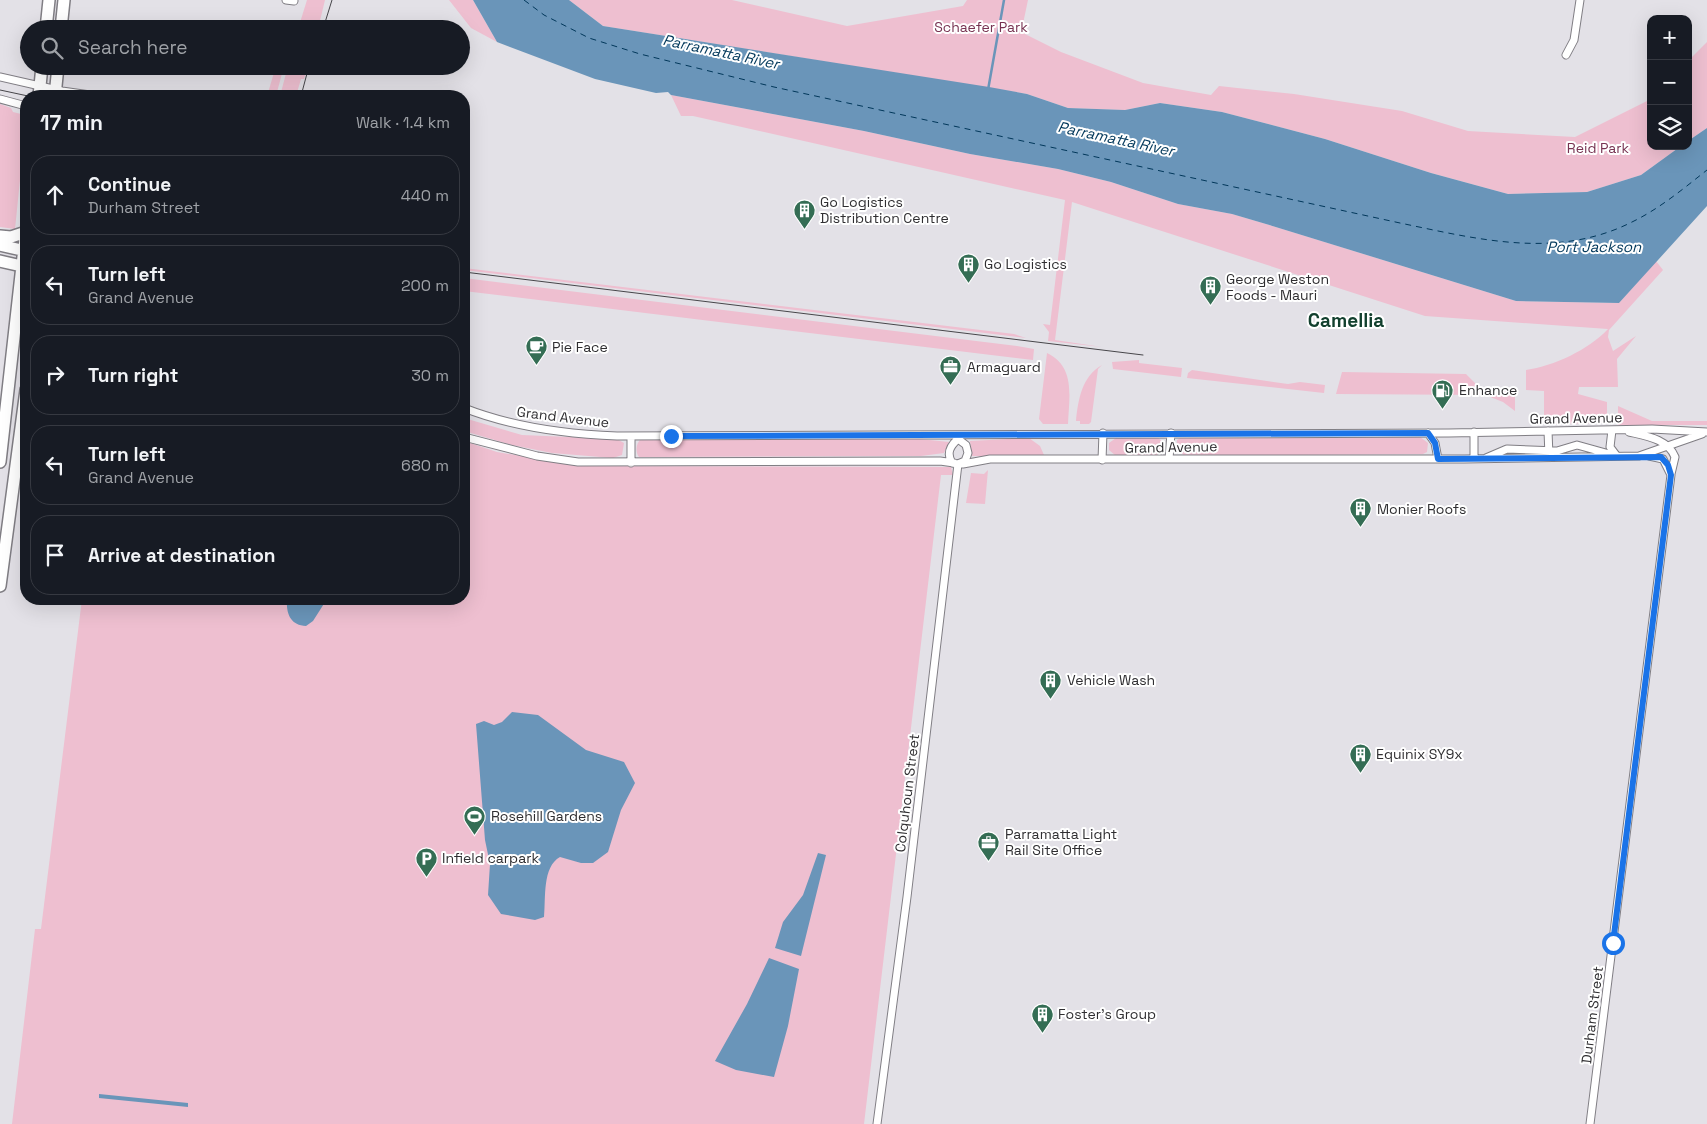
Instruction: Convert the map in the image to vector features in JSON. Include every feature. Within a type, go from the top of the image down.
[{"type":"main road","points":[[47,20],[48,0]]},
{"type":"main road","points":[[63,20],[64,0]]},
{"type":"main road","points":[[39,90],[41,75]]},
{"type":"main road","points":[[55,90],[57,75]]},
{"type":"main road","points":[[0,236],[11,237],[20,233]]},
{"type":"main road","points":[[0,245],[20,249]]},
{"type":"main road","points":[[0,261],[20,266]]},
{"type":"main road","points":[[0,462],[20,300]]},
{"type":"main road","points":[[0,586],[20,435]]},
{"type":"street","points":[[1566,55],[1574,40],[1580,0]]},
{"type":"street","points":[[0,77],[36,90]]},
{"type":"street","points":[[0,99],[20,104]]},
{"type":"street","name":"Grand Avenue","points":[[470,410],[505,422],[546,430],[631,436],[1026,433],[1428,433],[1616,430],[1707,433]]},
{"type":"street","points":[[1618,456],[1610,447],[1616,430],[1650,437],[1667,447],[1674,454],[1674,464]]},
{"type":"street","points":[[1548,431],[1549,454],[1577,445],[1618,456]]},
{"type":"street","points":[[1474,432],[1474,459]]},
{"type":"street","name":"Grand Avenue","points":[[905,435],[958,439],[1026,433]]},
{"type":"street","points":[[1102,433],[1102,460]]},
{"type":"street","points":[[1169,459],[1170,433]]},
{"type":"street","points":[[1428,433],[1435,443],[1438,459]]},
{"type":"street","name":"Grand Avenue","points":[[470,439],[537,456],[578,462],[847,460],[940,461],[958,464],[990,459],[1483,459],[1549,454],[1639,456],[1687,438],[1707,433]]},
{"type":"street","points":[[631,436],[631,463]]},
{"type":"street","name":"Durham Street","points":[[1590,1124],[1671,475],[1680,446],[1687,438]]},
{"type":"street","points":[[958,439],[966,445],[968,450],[967,458],[958,464],[949,452],[952,444],[958,439]]},
{"type":"street","points":[[1639,456],[1661,457],[1668,465],[1671,475]]},
{"type":"street","name":"Colquhoun Street","points":[[878,1124],[958,464]]},
{"type":"green space","points":[[307,0],[325,0],[320,20],[301,20]]},
{"type":"green space","points":[[449,0],[473,0],[497,42],[471,28],[470,20],[465,20]]},
{"type":"green space","points":[[569,0],[732,0],[847,26],[963,6],[967,0],[1028,0],[1024,19],[1025,34],[1061,52],[1143,83],[1211,95],[1219,86],[1294,94],[1402,111],[1468,131],[1575,137],[1647,101],[1647,150],[1675,150],[1641,175],[1587,192],[1508,194],[1431,173],[1325,139],[1222,112],[1160,103],[1125,110],[1068,108],[1027,94],[603,26]]},
{"type":"green space","points":[[1707,42],[1707,128],[1692,138],[1692,60],[1692,57]]},
{"type":"green space","points":[[273,75],[282,75],[278,90],[269,90]]},
{"type":"green space","points":[[286,75],[305,75],[304,79],[301,79],[298,90],[282,90]]},
{"type":"green space","points":[[671,95],[864,131],[970,154],[1058,169],[1111,182],[1178,204],[1232,214],[1516,301],[1619,303],[1656,261],[1663,270],[1609,330],[1608,337],[1613,351],[1636,336],[1617,359],[1618,387],[1579,387],[1578,394],[1607,402],[1607,423],[1544,424],[1544,391],[1526,390],[1526,370],[1548,365],[1570,356],[1591,344],[1608,329],[1425,316],[1072,202],[1055,340],[1102,347],[1048,341],[1049,332],[1043,324],[1050,325],[1065,200],[693,116],[681,116]]},
{"type":"green space","points":[[0,104],[20,114],[20,180],[15,229],[0,227]]},
{"type":"green space","points":[[470,269],[1014,334],[1026,338],[470,271]]},
{"type":"green space","points":[[470,279],[1017,346],[1034,349],[1033,360],[470,292]]},
{"type":"green space","points":[[1047,353],[1063,366],[1067,374],[1069,384],[1068,424],[1043,424],[1039,419]]},
{"type":"green space","points":[[1139,360],[1139,363],[1182,368],[1181,377],[1113,369],[1112,362]]},
{"type":"green space","points":[[1102,365],[1098,369],[1091,422],[1089,424],[1080,424],[1080,421],[1076,421],[1082,389],[1090,375]]},
{"type":"green space","points":[[1192,370],[1288,384],[1300,382],[1325,385],[1324,393],[1187,378],[1188,373]]},
{"type":"green space","points":[[1342,372],[1466,374],[1477,385],[1478,390],[1515,390],[1515,411],[1503,402],[1485,395],[1336,394]]},
{"type":"green space","points":[[1618,406],[1652,421],[1707,421],[1707,425],[1618,425]]},
{"type":"green space","points":[[470,420],[522,435],[617,439],[624,443],[622,455],[613,458],[552,453],[512,445],[470,433]]},
{"type":"green space","points":[[1419,436],[1428,443],[1427,452],[1423,454],[1185,456],[1177,450],[1177,440],[1182,437]]},
{"type":"green space","points":[[1157,437],[1162,441],[1162,449],[1156,456],[1116,456],[1109,450],[1109,443],[1116,438]]},
{"type":"green space","points":[[910,438],[949,442],[944,453],[921,456],[639,457],[637,450],[637,445],[641,439]]},
{"type":"green space","points":[[1029,438],[1040,446],[1044,455],[1022,457],[972,456],[970,441]]},
{"type":"green space","name":"Rosehill Gardens","points":[[470,443],[497,452],[581,466],[951,467],[953,475],[941,475],[864,1124],[12,1124],[35,929],[41,929],[81,605],[470,605]]},
{"type":"green space","points":[[988,470],[985,504],[966,503],[971,473],[984,474]]},
{"type":"water","name":"Port Jackson","points":[[473,0],[569,0],[603,26],[989,87],[1027,94],[1068,108],[1125,110],[1160,103],[1222,112],[1325,139],[1431,173],[1508,194],[1587,192],[1641,175],[1675,150],[1692,150],[1692,138],[1707,128],[1707,206],[1619,303],[1516,301],[1232,214],[1178,204],[1111,182],[1058,169],[970,154],[864,131],[671,95],[668,92],[656,93],[595,79],[497,42]]},
{"type":"water","points":[[287,605],[323,605],[313,621],[306,626],[293,621]]},
{"type":"water","points":[[512,712],[538,715],[586,750],[624,762],[635,783],[621,810],[608,852],[593,863],[581,863],[560,857],[554,862],[550,868],[546,884],[544,917],[535,920],[501,914],[488,895],[490,864],[485,840],[476,724],[484,721],[494,725],[502,722]]},
{"type":"water","points":[[818,853],[826,855],[801,956],[775,948],[783,922],[803,895]]},
{"type":"water","points":[[769,958],[799,969],[788,1026],[774,1077],[736,1070],[715,1061],[747,1004]]},
{"type":"water","points":[[99,1094],[188,1103],[188,1107],[99,1098]]},
{"type":"waterway","points":[[988,90],[1004,0]]},
{"type":"ferry route","points":[[524,0],[544,15],[589,38],[640,54],[774,87],[1400,223],[1487,240],[1546,243],[1604,234],[1652,211],[1707,170]]},
{"type":"tram line","points":[[326,20],[332,0]]},
{"type":"tram line","points":[[303,90],[307,75]]},
{"type":"tram line","points":[[0,90],[20,94]]},
{"type":"tram line","points":[[470,273],[1143,355]]},
{"type":"place","name":"Go Logistics Distribution Centre","points":[[804,229]]},
{"type":"place","name":"Go Logistics","points":[[968,283]]},
{"type":"place","name":"George Weston Foods - Mauri","points":[[1210,306]]},
{"type":"place","name":"Pie Face","points":[[536,366]]},
{"type":"place","name":"Armaguard","points":[[951,386]]},
{"type":"place","name":"Enhance","points":[[1443,409]]},
{"type":"place","name":"Monier Roofs","points":[[1361,528]]},
{"type":"place","name":"Vehicle Wash","points":[[1051,699]]},
{"type":"place","name":"Equinix SY9x","points":[[1360,773]]},
{"type":"place","name":"Rosehill Gardens","points":[[475,835]]},
{"type":"place","name":"Parramatta Light Rail Site Office","points":[[989,861]]},
{"type":"place","name":"Infield carpark","points":[[426,877]]},
{"type":"place","name":"Foster's Group","points":[[1042,1033]]},
{"type":"district","name":"Camellia","points":[[1346,320]]},
{"type":"route","points":[[671,436],[1000,433],[1428,433],[1435,443],[1438,459],[1661,457],[1668,465],[1671,475],[1613,943]]},
{"type":"park label","name":"Schaefer Park","points":[[981,27]]},
{"type":"park label","name":"Reid Park","points":[[1598,148]]},
{"type":"water label","name":"Parramatta River","points":[[721,52]]},
{"type":"water label","name":"Parramatta River","points":[[1116,139]]}]
